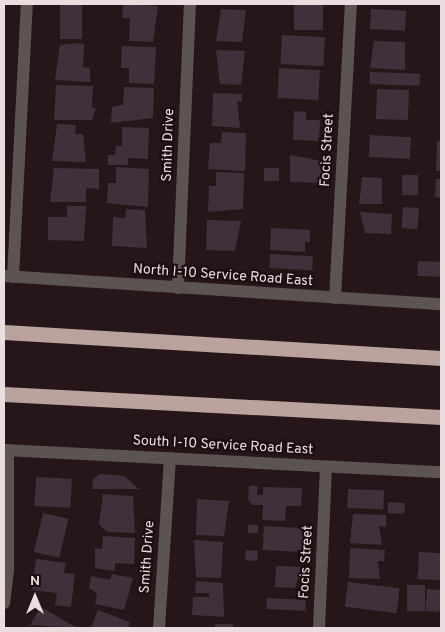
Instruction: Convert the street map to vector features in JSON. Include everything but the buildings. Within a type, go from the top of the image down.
[{"type":"highway","points":[[4,332],[441,358]]},
{"type":"highway","points":[[4,394],[441,417]]},
{"type":"street","points":[[9,276],[27,4]]},
{"type":"street","name":"Smith Drive","points":[[178,288],[190,4]]},
{"type":"street","name":"Focis Street","points":[[335,298],[350,4]]},
{"type":"street","name":"North I-10 Service Road East","points":[[9,276],[441,304]]},
{"type":"street","points":[[4,603],[8,569],[6,450]]},
{"type":"street","name":"South I-10 Service Road East","points":[[6,450],[441,472]]},
{"type":"street","name":"Smith Drive","points":[[159,628],[170,458]]},
{"type":"street","name":"Focis Street","points":[[319,628],[326,467]]}]
